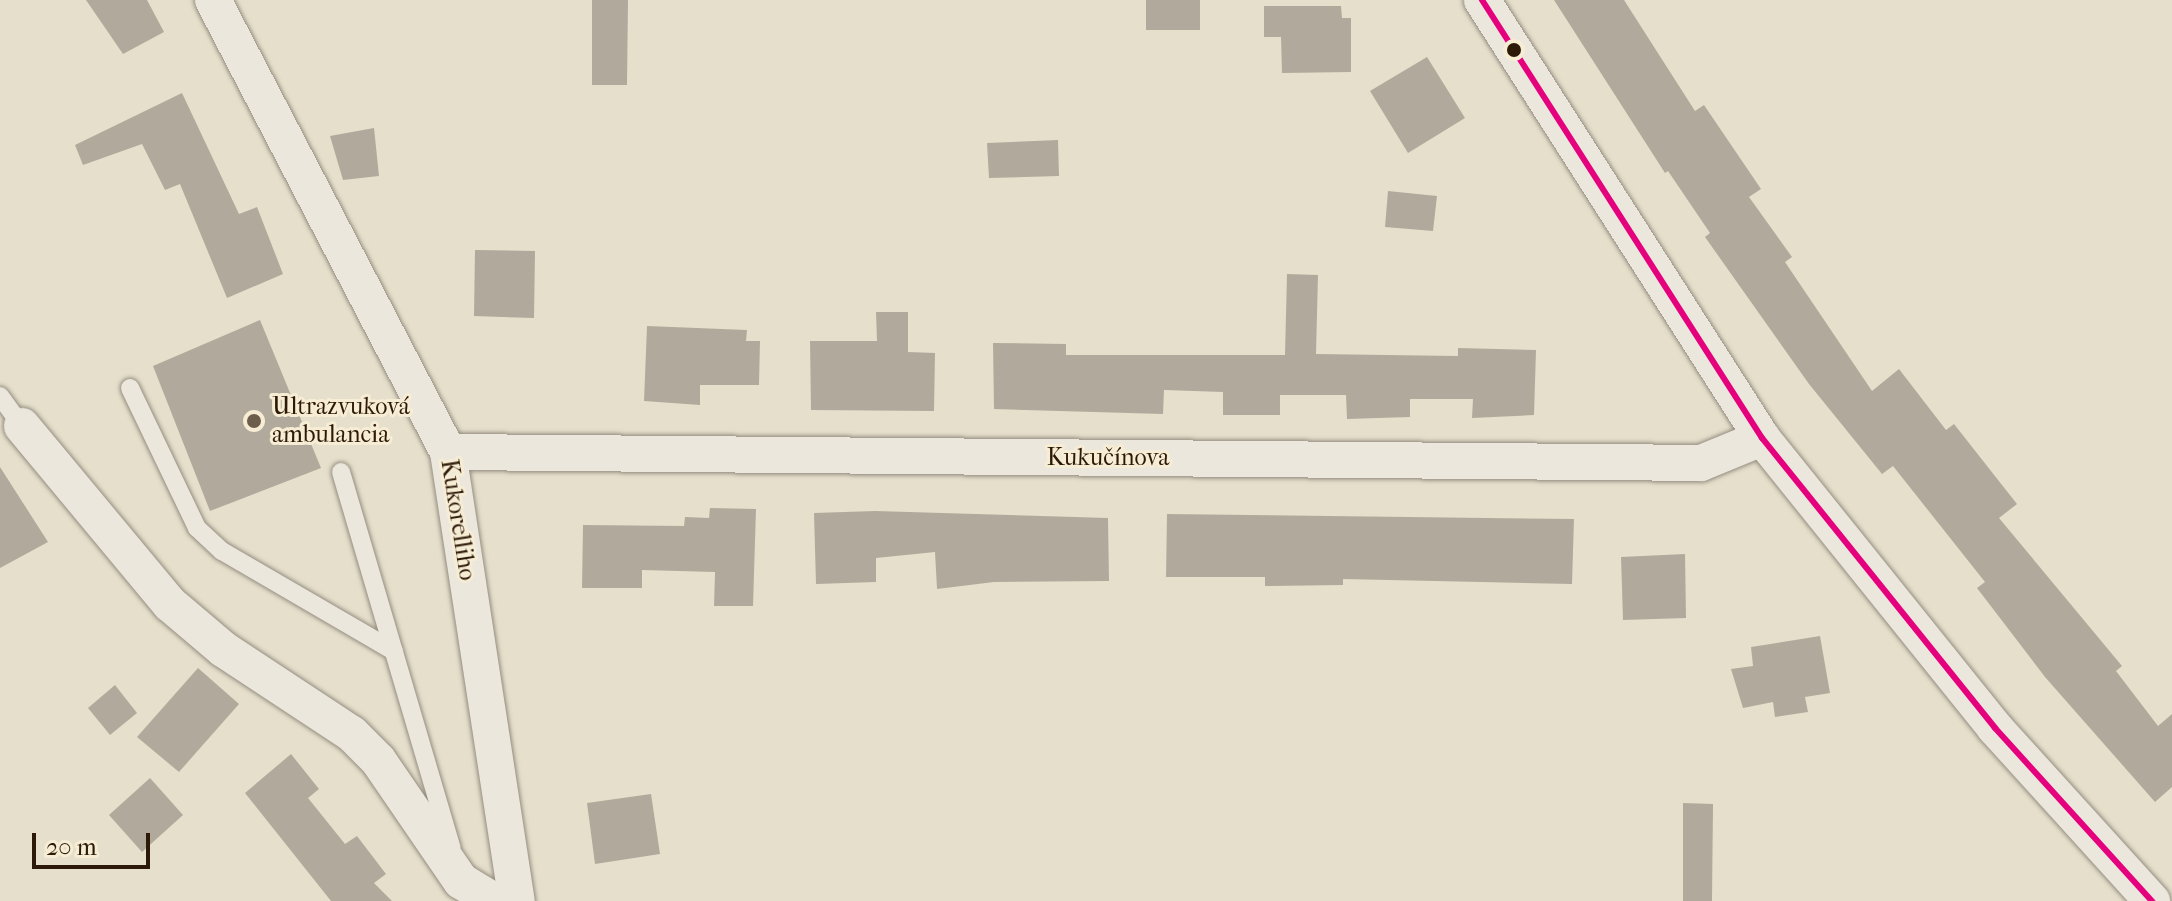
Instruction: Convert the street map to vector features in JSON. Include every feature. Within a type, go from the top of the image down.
[{"type":"street","name":"Kukorelliho","points":[[213,0],[448,452],[517,901]]},
{"type":"street","points":[[1482,0],[1762,438],[1995,728],[2152,901]]},
{"type":"street","points":[[22,426],[189,623],[352,734],[378,760],[461,881],[494,901]]},
{"type":"street","name":"Kukučínova","points":[[448,452],[1701,463],[1762,438]]},
{"type":"lane","points":[[130,388],[197,528],[222,551],[394,651]]},
{"type":"lane","points":[[0,396],[22,426]]},
{"type":"lane","points":[[341,472],[461,881]]},
{"type":"building","points":[[86,0],[147,0],[164,32],[123,54]]},
{"type":"building","points":[[592,0],[628,0],[627,85],[592,85]]},
{"type":"building","points":[[1146,0],[1200,0],[1200,30],[1146,30]]},
{"type":"building","points":[[1554,0],[1624,0],[1695,111],[1704,105],[1761,189],[1749,197],[1792,257],[1785,262],[1872,391],[1899,369],[1946,430],[1954,424],[2017,504],[1999,518],[2122,666],[2116,671],[2158,726],[2172,714],[2172,787],[2155,802],[2045,677],[1977,588],[1985,582],[1893,466],[1882,474],[1809,384],[1705,237],[1710,233],[1668,171],[1665,173]]},
{"type":"building","points":[[1264,6],[1341,6],[1342,18],[1351,18],[1351,72],[1282,73],[1281,37],[1264,37]]},
{"type":"building","points":[[1427,57],[1465,118],[1408,153],[1370,91]]},
{"type":"building","points":[[182,93],[239,214],[257,207],[283,274],[227,298],[180,184],[165,190],[142,144],[83,165],[75,145]]},
{"type":"building","points":[[374,128],[379,176],[343,180],[330,136]]},
{"type":"building","points":[[1058,140],[1059,176],[989,178],[987,143]]},
{"type":"building","points":[[1388,191],[1437,196],[1433,231],[1385,227]]},
{"type":"building","points":[[475,250],[535,251],[534,318],[474,316]]},
{"type":"building","points":[[1287,274],[1318,275],[1316,354],[1458,356],[1458,348],[1536,350],[1534,415],[1472,418],[1473,399],[1410,399],[1410,417],[1347,419],[1346,395],[1280,395],[1280,415],[1223,415],[1223,392],[1164,390],[1163,414],[994,409],[993,343],[1066,344],[1066,355],[1285,355]]},
{"type":"building","points":[[876,312],[908,312],[908,352],[935,353],[934,411],[811,410],[810,341],[877,341]]},
{"type":"building","name":"Ultrazvuková ambulancia","points":[[260,320],[321,468],[210,511],[153,366]]},
{"type":"building","points":[[647,326],[747,330],[746,341],[760,341],[759,385],[700,385],[700,405],[644,401]]},
{"type":"building","points":[[0,467],[48,542],[0,568]]},
{"type":"building","points":[[710,508],[756,509],[753,606],[714,606],[715,572],[642,570],[642,588],[582,588],[583,525],[684,526],[685,517],[709,518]]},
{"type":"building","points":[[875,511],[1108,518],[1109,581],[994,582],[937,589],[935,552],[876,558],[876,582],[816,584],[814,513]]},
{"type":"building","points":[[1167,514],[1574,519],[1572,584],[1343,579],[1343,585],[1265,586],[1265,577],[1166,577]]},
{"type":"building","points":[[1685,554],[1686,618],[1623,620],[1621,557]]},
{"type":"building","points":[[1820,636],[1830,693],[1805,697],[1808,712],[1775,717],[1773,702],[1743,708],[1731,669],[1753,666],[1751,647]]},
{"type":"building","points":[[198,668],[239,704],[179,772],[137,737]]},
{"type":"building","points":[[115,685],[137,713],[110,735],[88,708]]},
{"type":"building","points":[[291,754],[319,789],[308,798],[345,844],[357,836],[386,874],[374,883],[392,901],[331,901],[245,793]]},
{"type":"building","points":[[150,778],[183,815],[142,852],[109,815]]},
{"type":"building","points":[[651,794],[660,854],[595,864],[587,803]]},
{"type":"building","points":[[1683,803],[1713,804],[1712,901],[1683,901]]},
{"type":"transit line","points":[[1482,0],[1762,438],[1995,728],[2152,901]]},
{"type":"place","name":"Ultrazvuková ambulancia","points":[[254,421]]}]
